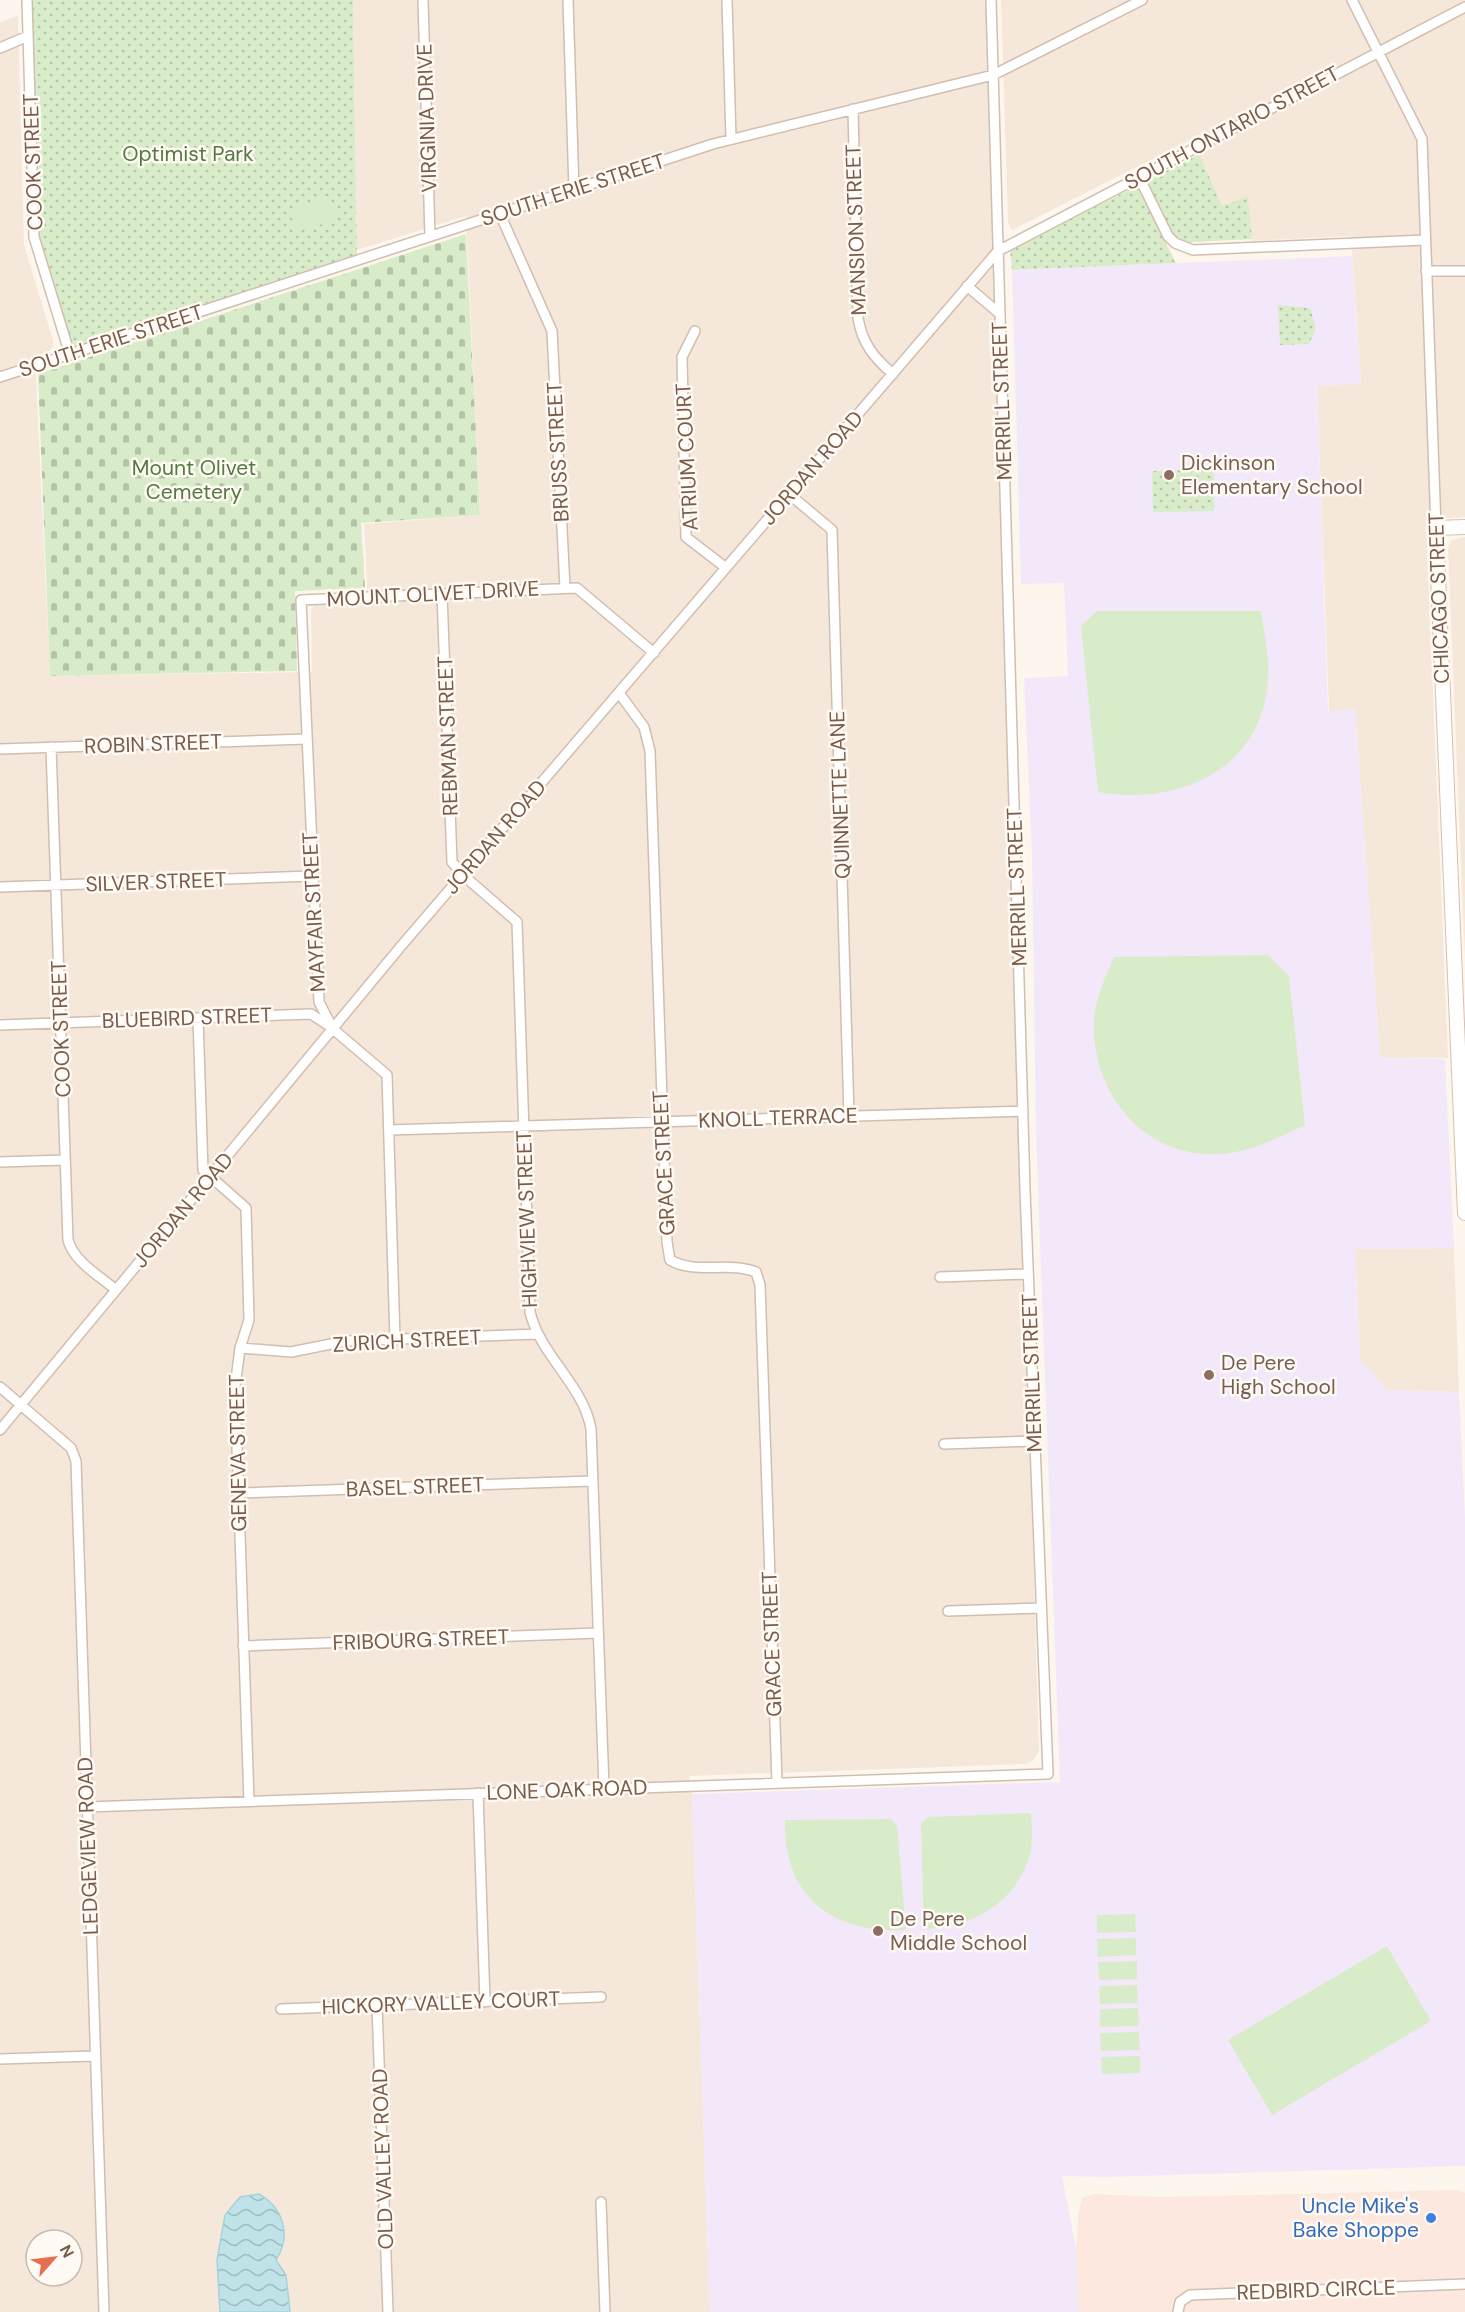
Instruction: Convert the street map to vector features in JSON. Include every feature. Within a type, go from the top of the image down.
[{"type":"street","name":"COOK STREET","points":[[27,0],[34,237],[70,355]]},
{"type":"street","name":"VIRGINIA DRIVE","points":[[423,0],[430,236]]},
{"type":"street","points":[[568,0],[574,190]]},
{"type":"street","points":[[727,0],[731,139]]},
{"type":"street","name":"MERRILL STREET","points":[[991,0],[1028,1274],[1048,1774]]},
{"type":"street","name":"SOUTH ERIE STREET","points":[[0,377],[731,139],[993,75],[1142,0]]},
{"type":"street","name":"CHICAGO STREET","points":[[1352,0],[1422,139],[1465,1213]]},
{"type":"street","name":"SOUTH ONTARIO STREET","points":[[998,251],[1465,7]]},
{"type":"street","points":[[0,48],[28,36]]},
{"type":"street","name":"MANSION STREET","points":[[853,110],[858,318],[860,331],[870,351],[892,374]]},
{"type":"street","points":[[1139,177],[1168,236],[1175,243],[1193,250],[1425,240]]},
{"type":"street","name":"BRUSS STREET","points":[[500,214],[552,331],[565,588]]},
{"type":"street","name":"JORDAN ROAD","points":[[0,1430],[463,875],[998,251]]},
{"type":"street","points":[[1426,272],[1465,271]]},
{"type":"street","points":[[967,286],[1000,314]]},
{"type":"street","name":"ATRIUM COURT","points":[[695,331],[682,357],[686,537],[726,568]]},
{"type":"street","name":"QUINNETTE LANE","points":[[789,494],[832,530],[849,1116]]},
{"type":"street","points":[[1436,528],[1465,527]]},
{"type":"street","points":[[565,588],[577,588],[654,653]]},
{"type":"street","name":"MOUNT OLIVET DRIVE","points":[[301,600],[565,588]]},
{"type":"street","name":"REBMAN STREET","points":[[442,594],[452,862],[463,875]]},
{"type":"street","name":"MAYFAIR STREET","points":[[301,600],[311,876],[319,1002],[333,1029],[387,1075],[395,1340]]},
{"type":"street","name":"GRACE STREET","points":[[619,693],[644,727],[650,751],[661,1122],[667,1242],[670,1260],[681,1266],[744,1268],[756,1272],[760,1285],[777,1782]]},
{"type":"street","name":"ROBIN STREET","points":[[0,749],[306,739]]},
{"type":"street","name":"COOK STREET","points":[[51,747],[70,1248],[116,1290]]},
{"type":"street","name":"HIGHVIEW STREET","points":[[463,875],[517,922],[530,1312],[538,1334],[586,1411],[591,1429],[604,1788]]},
{"type":"street","name":"SILVER STREET","points":[[0,887],[311,876]]},
{"type":"street","name":"BLUEBIRD STREET","points":[[0,1025],[311,1014],[333,1029]]},
{"type":"street","points":[[198,1018],[203,1170],[210,1178]]},
{"type":"street","name":"KNOLL TERRACE","points":[[389,1130],[1023,1111]]},
{"type":"street","points":[[0,1162],[65,1160]]},
{"type":"street","name":"GENEVA STREET","points":[[210,1178],[246,1208],[249,1320],[240,1348],[235,1387],[249,1801]]},
{"type":"street","points":[[940,1277],[1028,1274]]},
{"type":"street","name":"ZURICH STREET","points":[[240,1348],[291,1352],[346,1341],[538,1334]]},
{"type":"street","name":"LEDGEVIEW ROAD","points":[[0,1387],[71,1448],[76,1461],[104,2312]]},
{"type":"street","points":[[944,1444],[1035,1441]]},
{"type":"street","name":"BASEL STREET","points":[[238,1493],[592,1481]]},
{"type":"street","points":[[948,1611],[1041,1608]]},
{"type":"street","name":"FRIBOURG STREET","points":[[243,1646],[598,1633]]},
{"type":"street","name":"LONE OAK ROAD","points":[[86,1807],[1048,1774]]},
{"type":"street","points":[[478,1793],[485,2002]]},
{"type":"street","name":"HICKORY VALLEY COURT","points":[[281,2009],[601,1997]]},
{"type":"street","name":"OLD VALLEY ROAD","points":[[377,2005],[388,2312]]},
{"type":"street","points":[[0,2059],[94,2056]]},
{"type":"street","points":[[601,2202],[605,2312]]},
{"type":"street","name":"REDBIRD CIRCLE","points":[[1178,2312],[1180,2302],[1190,2295],[1465,2284]]},
{"type":"shaded area","points":[[353,0],[987,0],[1039,1750],[1033,1761],[1026,1764],[689,1776],[692,1794],[710,2312],[0,2312],[0,23],[18,15],[24,245],[53,340],[53,347],[48,352],[35,356],[50,676],[312,672],[311,609],[315,605],[368,603],[364,524],[480,515],[466,216],[357,250]]},
{"type":"shaded area","points":[[1001,0],[1465,0],[1465,517],[1426,520],[1448,1058],[1380,1058],[1355,709],[1329,711],[1317,385],[1361,383],[1351,236],[1252,241],[1248,196],[1222,206],[1192,139],[1012,230],[1008,222]]},
{"type":"shaded area","name":"De Pere High School","points":[[1352,256],[1361,384],[1317,386],[1328,711],[1355,709],[1380,1058],[1445,1059],[1454,1248],[1355,1249],[1360,1360],[1387,1390],[1459,1392],[1465,1517],[1465,2166],[1105,2177],[1062,2176],[1076,2249],[1079,2312],[710,2312],[692,1794],[1060,1782],[1036,1133],[1032,855],[1024,678],[1068,676],[1064,583],[1021,584],[1012,270]]},
{"type":"shaded area","points":[[1465,537],[1465,960],[1448,549],[1451,540]]},
{"type":"shaded area","points":[[1454,1248],[1459,1392],[1387,1390],[1360,1360],[1355,1249]]},
{"type":"shaded area","points":[[1457,2190],[1465,2193],[1465,2312],[1079,2312],[1076,2249],[1078,2217],[1082,2198],[1093,2194],[1161,2197]]},
{"type":"green space","name":"Optimist Park","points":[[27,0],[353,0],[357,260],[70,355],[34,237]]},
{"type":"green space","points":[[1199,154],[1222,206],[1248,196],[1252,239],[1177,243],[1147,181]]},
{"type":"green space","points":[[1137,186],[1176,263],[1012,270],[1010,249]]},
{"type":"green space","points":[[329,196],[337,220],[296,232],[289,209]]},
{"type":"green space","name":"Mount Olivet Cemetery","points":[[466,234],[480,515],[361,523],[365,588],[295,591],[297,671],[50,676],[38,374]]},
{"type":"green space","points":[[1278,305],[1310,308],[1316,328],[1309,344],[1280,345]]},
{"type":"green space","points":[[1214,470],[1214,511],[1153,512],[1152,471]]},
{"type":"green space","points":[[1097,611],[1261,611],[1268,661],[1266,696],[1256,726],[1240,751],[1219,770],[1192,784],[1163,792],[1131,795],[1098,792],[1081,626]]},
{"type":"green space","points":[[1268,955],[1289,976],[1305,1125],[1253,1147],[1220,1154],[1192,1153],[1167,1145],[1145,1132],[1127,1115],[1112,1094],[1101,1071],[1095,1045],[1095,1010],[1114,957]]},
{"type":"green space","points":[[1031,1813],[1031,1851],[1020,1878],[1010,1892],[986,1912],[971,1919],[940,1928],[924,1929],[921,1823],[929,1817]]},
{"type":"green space","points":[[891,1819],[897,1826],[906,1930],[880,1930],[856,1925],[835,1917],[817,1905],[803,1890],[793,1870],[787,1847],[785,1820]]},
{"type":"green space","points":[[1135,1914],[1136,1932],[1097,1933],[1097,1915]]},
{"type":"green space","points":[[1136,1938],[1136,1955],[1098,1957],[1097,1939]]},
{"type":"green space","points":[[1387,1946],[1431,2021],[1272,2115],[1228,2040]]},
{"type":"green space","points":[[1137,1961],[1137,1979],[1099,1980],[1098,1962]]},
{"type":"green space","points":[[1137,1985],[1138,2003],[1100,2004],[1099,1986]]},
{"type":"green space","points":[[1138,2008],[1139,2026],[1100,2027],[1100,2009]]},
{"type":"green space","points":[[1139,2032],[1140,2050],[1101,2051],[1100,2033]]},
{"type":"green space","points":[[1140,2056],[1140,2073],[1102,2074],[1101,2057]]},
{"type":"water","points":[[259,2194],[274,2207],[282,2223],[283,2241],[276,2260],[286,2275],[290,2312],[220,2312],[217,2260],[225,2215],[240,2197]]},
{"type":"place","name":"Dickinson Elementary School","points":[[1169,475]]},
{"type":"place","name":"De Pere High School","points":[[1209,1375]]},
{"type":"place","name":"De Pere Middle School","points":[[878,1931]]},
{"type":"place","name":"Uncle Mike's Bake Shoppe","points":[[1431,2218]]}]
